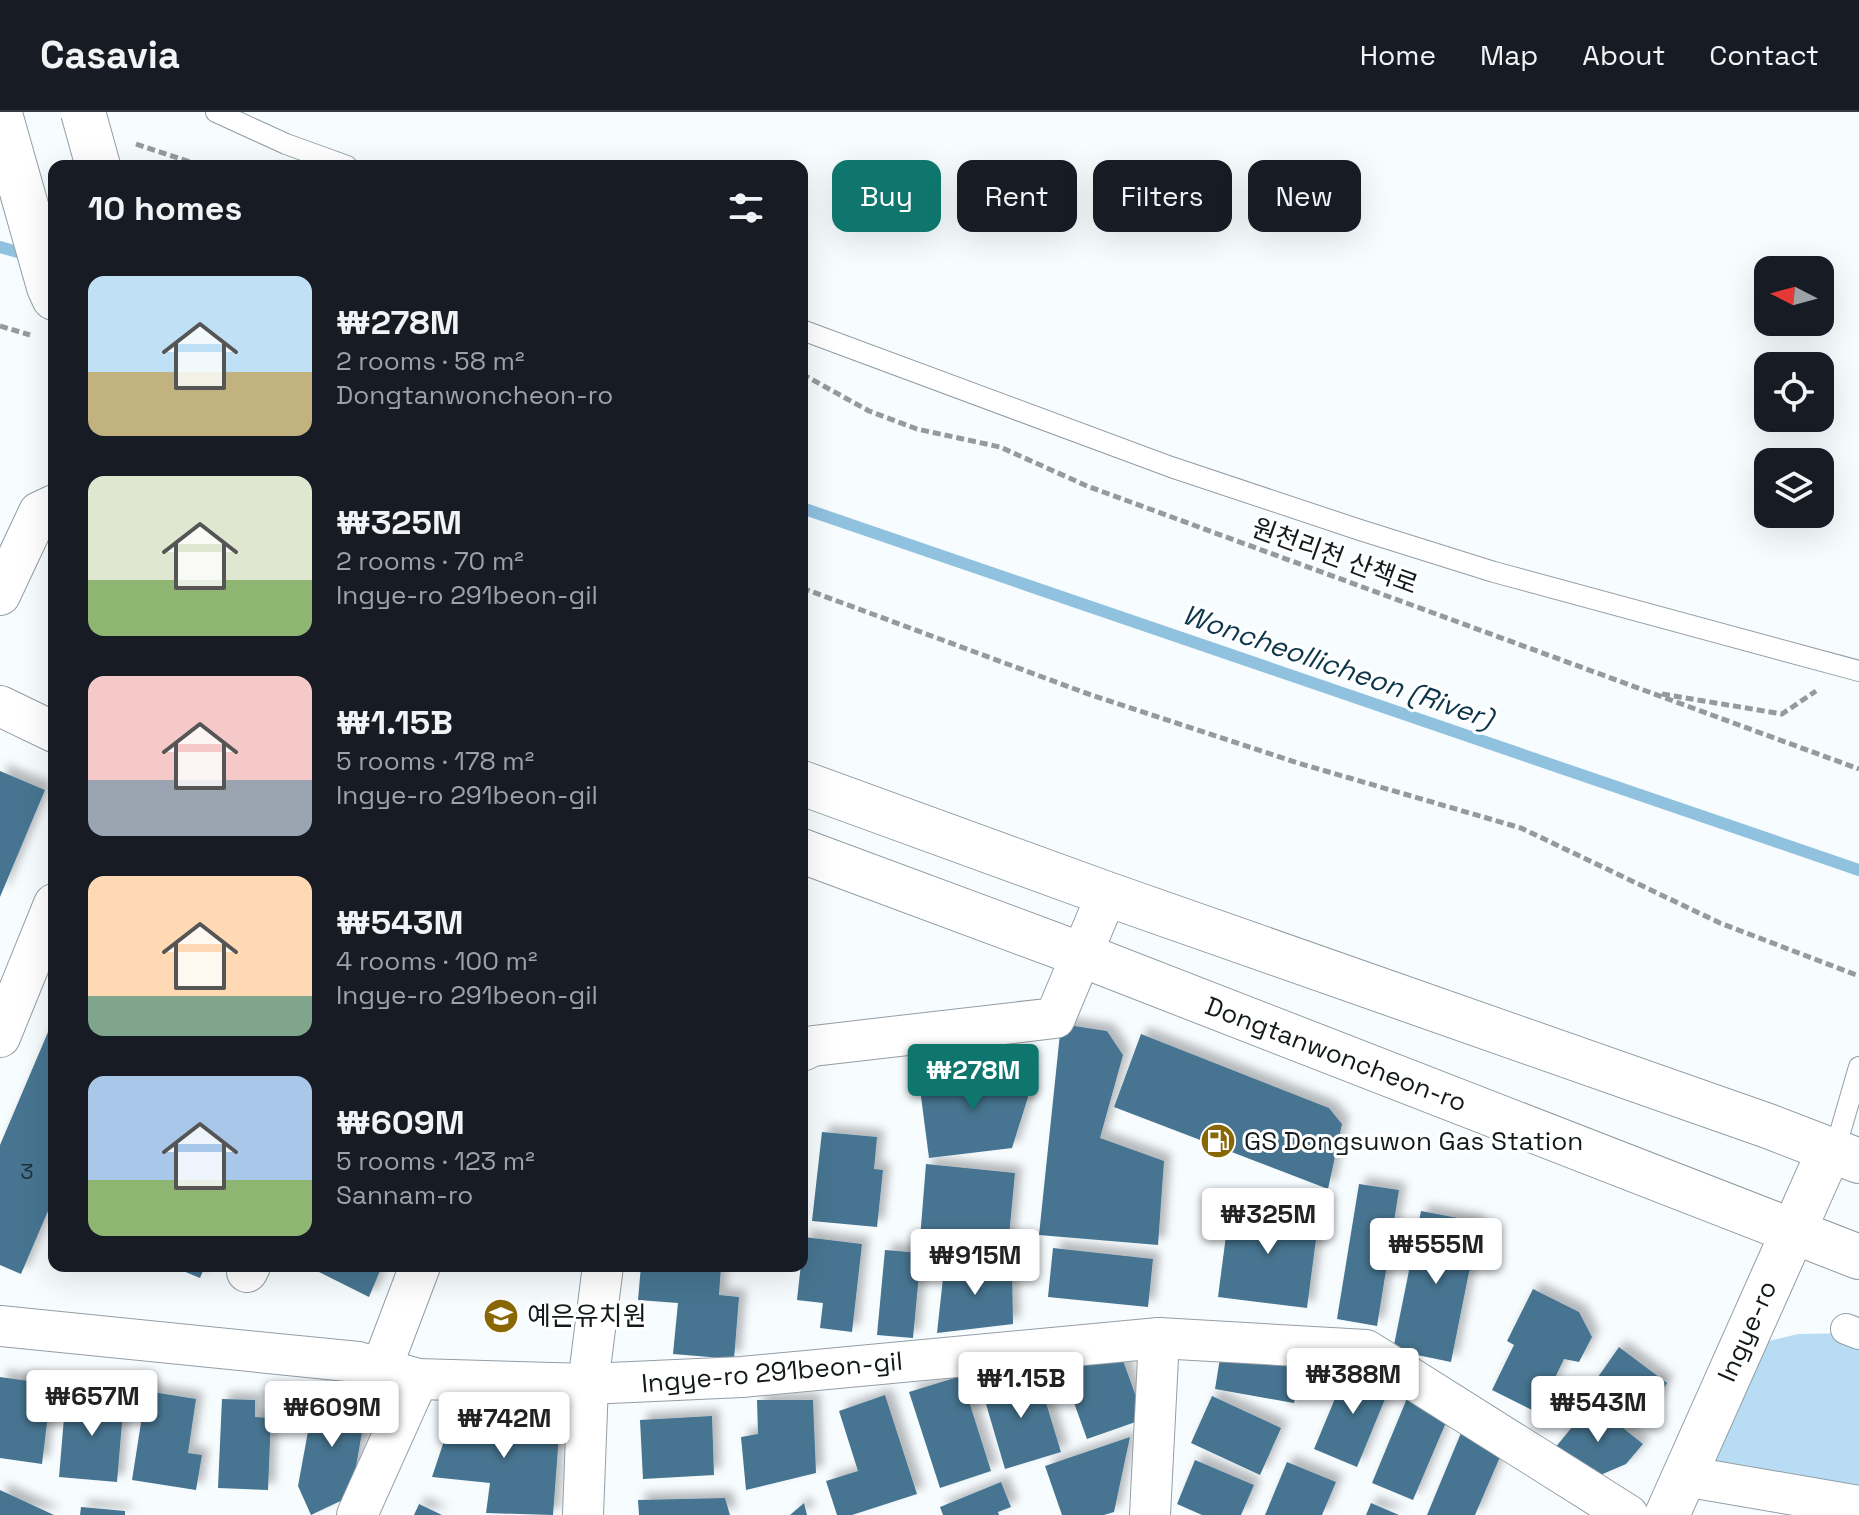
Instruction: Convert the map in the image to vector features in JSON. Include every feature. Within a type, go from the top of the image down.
[{"type":"main road","points":[[83,112],[96,160]]},
{"type":"main road","points":[[0,114],[48,283]]},
{"type":"main road","points":[[808,785],[1844,1155]]},
{"type":"main road","name":"Dongtanwoncheon-ro","points":[[808,853],[1082,955],[1859,1257]]},
{"type":"main road","name":"Ingye-ro","points":[[1667,1515],[1792,1230],[1844,1155]]},
{"type":"street","points":[[0,595],[39,512],[48,508]]},
{"type":"street","points":[[0,706],[48,729]]},
{"type":"street","points":[[808,1048],[1055,1018],[1107,894]]},
{"type":"street","points":[[0,1037],[48,919]]},
{"type":"street","points":[[357,1515],[399,1374],[419,1272]]},
{"type":"street","points":[[583,1515],[588,1384],[602,1272]]},
{"type":"street","name":"Ingye-ro 291beon-gil","points":[[0,1326],[358,1362],[399,1374],[588,1384],[742,1377],[1159,1338],[1366,1350],[1628,1515]]},
{"type":"street","points":[[1150,1515],[1159,1338]]},
{"type":"street","points":[[1684,1476],[1859,1506]]},
{"type":"lane","points":[[216,112],[286,144],[330,160]]},
{"type":"lane","points":[[808,332],[1171,467],[1360,530],[1494,572],[1854,670]]},
{"type":"lane","points":[[1844,1155],[1839,1136],[1859,1067]]},
{"type":"path","name":"원천리천 산책로","points":[[808,377],[881,415],[917,429],[1000,447],[1087,486],[1859,769]]},
{"type":"path","points":[[808,590],[1135,709],[1298,763],[1521,828],[1720,923],[1859,976]]},
{"type":"path","points":[[1648,692],[1782,714],[1854,670]]},
{"type":"shaded area","points":[[1859,1333],[1859,1490],[1701,1469],[1752,1345],[1798,1334]]},
{"type":"building","points":[[0,771],[45,790],[0,897]]},
{"type":"building","points":[[1061,1024],[1107,1031],[1123,1055],[1100,1138],[1164,1161],[1158,1245],[1039,1235]]},
{"type":"building","points":[[48,1032],[48,1211],[21,1274],[0,1265],[0,1145]]},
{"type":"building","points":[[1141,1034],[1329,1108],[1342,1124],[1328,1189],[1114,1107]]},
{"type":"building","points":[[1024,1068],[1028,1097],[1012,1148],[929,1158],[919,1081]]},
{"type":"building","points":[[822,1132],[877,1137],[874,1169],[883,1170],[877,1227],[812,1221]]},
{"type":"building","points":[[926,1164],[1015,1173],[1008,1247],[920,1239]]},
{"type":"building","points":[[1359,1184],[1399,1190],[1377,1326],[1337,1319]]},
{"type":"building","points":[[1230,1205],[1319,1216],[1307,1308],[1218,1297]]},
{"type":"building","points":[[1421,1211],[1479,1222],[1451,1362],[1393,1350]]},
{"type":"building","points":[[808,1237],[862,1244],[852,1332],[820,1328],[823,1303],[797,1300],[800,1272],[808,1272]]},
{"type":"building","points":[[1053,1248],[1153,1259],[1148,1307],[1048,1297]]},
{"type":"building","points":[[885,1250],[921,1253],[913,1338],[877,1335]]},
{"type":"building","points":[[945,1260],[1012,1268],[1013,1324],[937,1333]]},
{"type":"building","points":[[186,1272],[202,1272],[200,1278]]},
{"type":"building","points":[[319,1272],[379,1272],[369,1297]]},
{"type":"building","points":[[640,1272],[721,1272],[719,1295],[739,1297],[734,1359],[673,1354],[678,1303],[638,1300]]},
{"type":"building","points":[[1533,1289],[1579,1312],[1592,1337],[1579,1362],[1564,1359],[1538,1413],[1492,1390],[1514,1345],[1507,1341]]},
{"type":"building","points":[[1222,1346],[1301,1360],[1294,1403],[1215,1389]]},
{"type":"building","points":[[1619,1347],[1667,1383],[1642,1423],[1591,1387]]},
{"type":"building","points":[[1120,1352],[1144,1419],[1087,1439],[1063,1372]]},
{"type":"building","points":[[1349,1365],[1392,1382],[1357,1467],[1314,1449]]},
{"type":"building","points":[[1036,1370],[1061,1452],[1005,1469],[981,1387]]},
{"type":"building","points":[[961,1376],[991,1471],[940,1488],[909,1392]]},
{"type":"building","points":[[0,1377],[36,1382],[34,1397],[50,1398],[42,1464],[0,1458]]},
{"type":"building","points":[[316,1388],[368,1397],[351,1496],[311,1515],[298,1486]]},
{"type":"building","points":[[146,1391],[196,1399],[188,1453],[202,1455],[196,1490],[132,1480]]},
{"type":"building","points":[[66,1394],[124,1399],[117,1482],[59,1477]]},
{"type":"building","points":[[885,1395],[917,1494],[852,1515],[837,1515],[826,1481],[858,1471],[839,1411]]},
{"type":"building","points":[[1212,1396],[1281,1428],[1260,1475],[1191,1443]]},
{"type":"building","points":[[1408,1396],[1450,1413],[1413,1500],[1372,1483]]},
{"type":"building","points":[[222,1399],[255,1400],[255,1417],[271,1418],[268,1490],[218,1488]]},
{"type":"building","points":[[757,1400],[813,1400],[816,1473],[746,1490],[741,1437],[758,1434]]},
{"type":"building","points":[[1592,1403],[1643,1444],[1626,1464],[1591,1479],[1554,1449]]},
{"type":"building","points":[[454,1411],[560,1421],[553,1515],[486,1513],[490,1483],[432,1477]]},
{"type":"building","points":[[712,1416],[714,1475],[643,1479],[640,1420]]},
{"type":"building","points":[[1461,1433],[1503,1450],[1475,1515],[1427,1515]]},
{"type":"building","points":[[1130,1437],[1114,1512],[1104,1515],[1062,1515],[1045,1466]]},
{"type":"building","points":[[1195,1460],[1254,1485],[1241,1515],[1202,1515],[1177,1504]]},
{"type":"building","points":[[1287,1462],[1336,1482],[1322,1515],[1265,1515]]},
{"type":"building","points":[[1001,1482],[1011,1507],[998,1512],[999,1515],[943,1515],[940,1507]]},
{"type":"building","points":[[0,1490],[54,1515],[0,1515]]},
{"type":"building","points":[[725,1498],[730,1515],[639,1515],[638,1500]]},
{"type":"building","points":[[804,1503],[807,1515],[790,1515]]},
{"type":"building","points":[[1371,1503],[1399,1515],[1366,1515]]},
{"type":"building","points":[[419,1504],[442,1515],[414,1515]]},
{"type":"building","points":[[81,1507],[125,1511],[125,1515],[80,1515]]},
{"type":"waterway","name":"Woncheollicheon (River)","points":[[0,247],[32,256]]},
{"type":"waterway","name":"Woncheollicheon (River)","points":[[808,510],[1859,870]]},
{"type":"place","name":"GS Dongsuwon Gas Station","points":[[1218,1141]]},
{"type":"place","name":"예은유치원","points":[[501,1316]]}]
